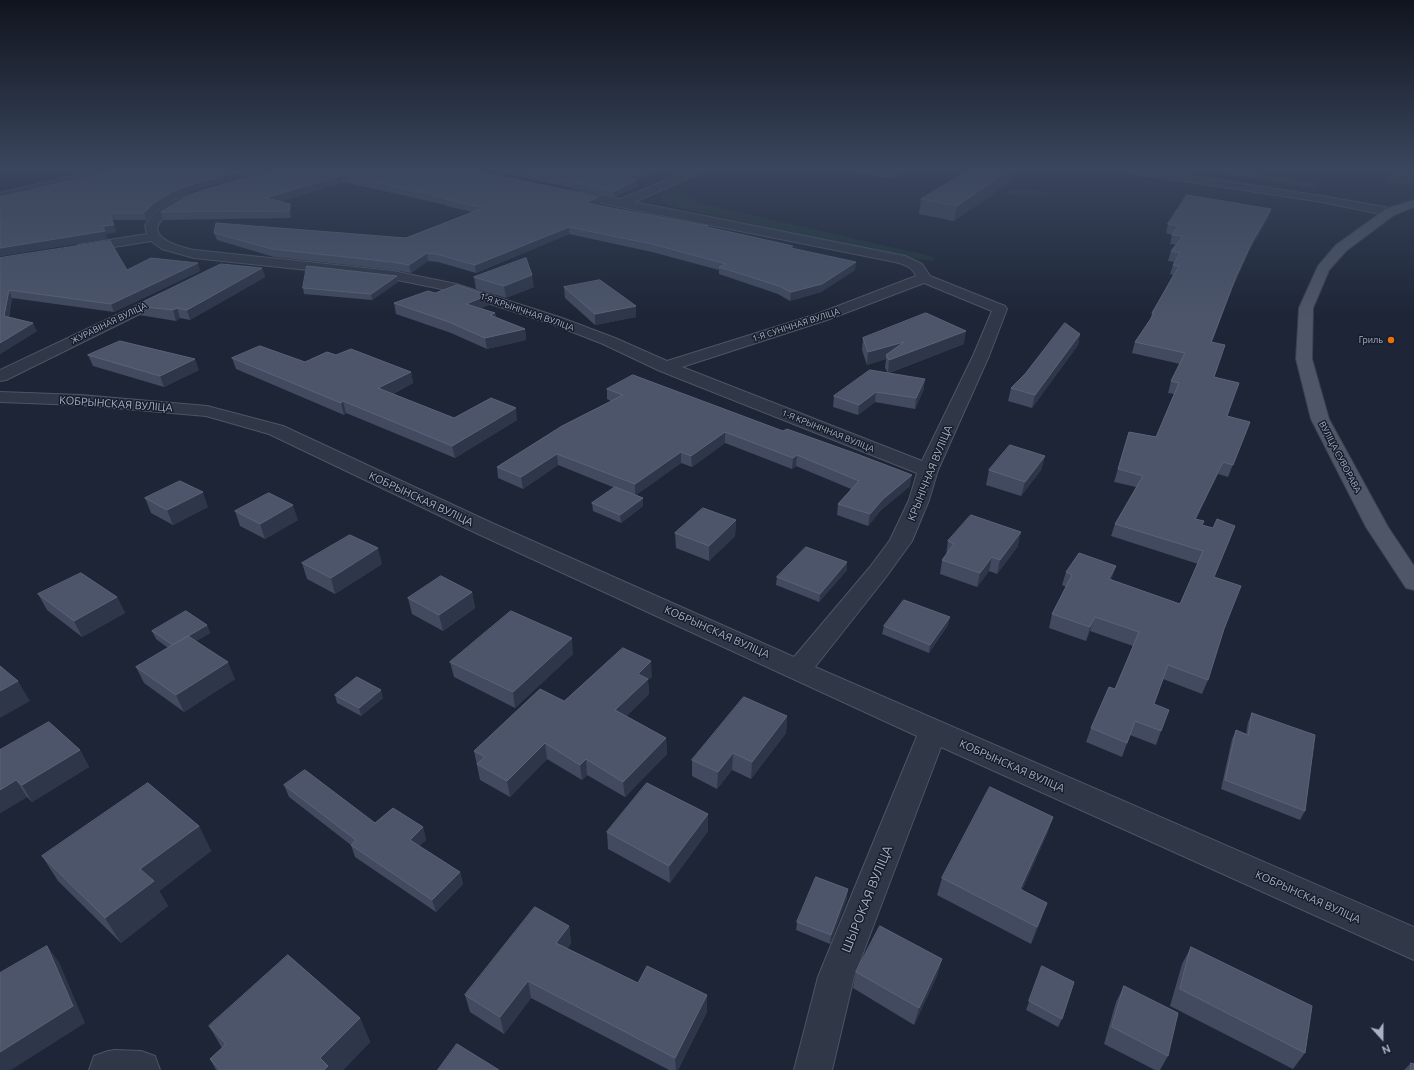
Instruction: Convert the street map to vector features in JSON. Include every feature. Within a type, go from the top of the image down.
[{"type":"main road","name":"ВУЛІЦА СУВОРАВА","points":[[1381,219],[1341,248],[1323,269],[1306,308],[1304,359],[1320,418],[1377,527],[1414,583]]},
{"type":"street","points":[[69,250],[153,237],[151,226],[155,219]]},
{"type":"street","points":[[696,219],[896,258],[919,267],[923,272],[924,278]]},
{"type":"street","name":"1-Я КРЫНІЧНАЯ ВУЛІЦА","points":[[153,237],[163,245],[183,251],[239,259],[369,272],[438,283],[557,321],[609,341],[666,367],[928,470]]},
{"type":"street","points":[[218,269],[239,259]]},
{"type":"street","name":"1-Я СУНІЧНАЯ ВУЛІЦА","points":[[666,367],[822,317],[924,278]]},
{"type":"street","name":"КРЫНІЧНАЯ ВУЛІЦА","points":[[799,669],[874,578],[901,541],[919,500],[928,470],[981,356],[1000,308],[924,278]]},
{"type":"street","name":"ЖУРАВІНАЯ ВУЛІЦА","points":[[0,376],[176,290]]},
{"type":"street","name":"КОБРЫНСКАЯ ВУЛІЦА","points":[[0,397],[81,400],[207,411],[276,430],[484,528],[799,669],[932,731],[1414,944]]},
{"type":"street","name":"ШЫРОКАЯ ВУЛІЦА","points":[[813,1070],[836,977],[932,731]]},
{"type":"street","points":[[108,1070],[141,1070]]},
{"type":"green space","points":[[727,219],[769,219],[934,257],[934,261],[896,257]]},
{"type":"building","points":[[0,219],[111,219],[114,225],[102,226],[105,231],[0,248]]},
{"type":"building","points":[[455,219],[671,219],[708,226],[707,227],[793,246],[791,248],[856,262],[822,284],[791,292],[779,286],[719,267],[726,264],[652,244],[569,227],[475,265],[436,254],[427,253],[409,265],[272,249],[214,233],[216,223],[406,238]]},
{"type":"building","points":[[1171,219],[1265,219],[1252,242],[1235,279],[1211,342],[1225,345],[1214,377],[1239,383],[1227,416],[1250,422],[1233,465],[1223,462],[1195,519],[1204,521],[1202,525],[1213,528],[1217,519],[1235,526],[1214,577],[1241,586],[1224,629],[1208,680],[1168,665],[1154,704],[1169,710],[1161,731],[1135,721],[1127,743],[1091,728],[1109,687],[1115,689],[1139,632],[1095,617],[1090,627],[1052,614],[1072,575],[1066,572],[1079,553],[1116,566],[1109,579],[1180,604],[1203,551],[1115,524],[1143,476],[1118,469],[1129,432],[1156,437],[1179,383],[1171,381],[1185,353],[1135,342],[1154,314],[1152,313],[1179,266],[1173,265],[1180,253],[1171,251],[1183,236],[1172,235],[1178,226],[1168,224]]},
{"type":"building","points":[[110,241],[127,270],[151,258],[198,263],[111,304],[9,290],[4,316],[33,323],[0,343],[0,258]]},
{"type":"building","points":[[526,258],[532,275],[504,286],[474,277]]},
{"type":"building","points":[[221,264],[262,268],[187,310],[177,308],[173,310],[135,306]]},
{"type":"building","points":[[307,266],[397,276],[371,294],[303,288]]},
{"type":"building","points":[[600,280],[636,306],[595,314],[564,287]]},
{"type":"building","points":[[457,285],[488,295],[466,304],[495,313],[490,315],[525,329],[485,338],[449,322],[394,303],[428,291],[435,293]]},
{"type":"building","points":[[926,313],[966,331],[889,360],[886,355],[904,342],[868,352],[863,338]]},
{"type":"building","points":[[1065,323],[1080,334],[1035,395],[1011,388],[1025,374]]},
{"type":"building","points":[[120,341],[195,359],[160,376],[88,355]]},
{"type":"building","points":[[260,346],[305,362],[327,352],[336,355],[351,349],[411,372],[378,388],[454,418],[491,398],[516,408],[452,446],[343,401],[341,403],[232,358]]},
{"type":"building","points":[[870,370],[925,379],[916,398],[876,392],[859,405],[834,396]]},
{"type":"building","points":[[633,375],[783,431],[787,429],[912,475],[883,499],[870,514],[838,504],[859,481],[797,455],[793,458],[725,432],[691,456],[681,452],[635,484],[557,454],[521,477],[497,467],[562,426],[623,395],[607,389]]},
{"type":"building","points":[[1010,445],[1045,456],[1025,482],[989,470]]},
{"type":"building","points":[[180,481],[203,492],[167,510],[145,498]]},
{"type":"building","points":[[615,487],[643,498],[620,515],[592,503]]},
{"type":"building","points":[[269,493],[293,505],[260,524],[235,511]]},
{"type":"building","points":[[703,508],[736,520],[709,546],[675,533]]},
{"type":"building","points":[[971,515],[1021,532],[1000,560],[992,557],[980,573],[942,560],[954,544],[948,541]]},
{"type":"building","points":[[350,535],[378,548],[331,578],[302,563]]},
{"type":"building","points":[[806,547],[847,562],[820,594],[777,577]]},
{"type":"building","points":[[81,573],[117,597],[74,621],[38,594]]},
{"type":"building","points":[[441,576],[472,592],[439,615],[408,598]]},
{"type":"building","points":[[904,600],[950,617],[930,645],[884,626]]},
{"type":"building","points":[[186,611],[207,625],[173,645],[152,631]]},
{"type":"building","points":[[511,611],[572,638],[513,692],[450,662]]},
{"type":"building","points":[[188,636],[228,662],[176,695],[136,667]]},
{"type":"building","points":[[623,648],[651,661],[638,674],[648,679],[615,710],[666,738],[623,782],[586,759],[580,765],[545,743],[507,781],[477,764],[485,757],[474,751],[540,689],[564,701]]},
{"type":"building","points":[[0,666],[18,681],[0,691]]},
{"type":"building","points":[[357,677],[381,690],[359,708],[335,695]]},
{"type":"building","points":[[744,697],[787,716],[752,762],[733,753],[718,772],[692,760]]},
{"type":"building","points":[[1252,713],[1315,735],[1305,811],[1225,780],[1236,730],[1248,735]]},
{"type":"building","points":[[49,722],[80,750],[22,785],[16,780],[0,790],[0,750]]},
{"type":"building","points":[[305,770],[375,823],[393,808],[423,827],[410,840],[460,872],[432,900],[351,845],[356,840],[284,785]]},
{"type":"building","points":[[148,783],[199,826],[140,869],[154,881],[105,918],[42,856]]},
{"type":"building","points":[[647,783],[708,814],[669,866],[607,832]]},
{"type":"building","points":[[990,787],[1053,817],[1020,889],[1047,903],[1037,927],[942,878]]},
{"type":"building","points":[[816,877],[848,889],[831,935],[797,922]]},
{"type":"building","points":[[535,907],[569,926],[556,943],[638,983],[647,966],[707,995],[675,1058],[528,981],[500,1017],[465,995]]},
{"type":"building","points":[[880,926],[942,959],[919,1008],[856,972]]},
{"type":"building","points":[[47,946],[73,1006],[0,1052],[0,973]]},
{"type":"building","points":[[1191,947],[1312,1006],[1305,1053],[1180,989]]},
{"type":"building","points":[[288,955],[360,1018],[320,1058],[328,1066],[324,1070],[220,1070],[210,1059],[226,1044],[209,1026]]},
{"type":"building","points":[[1042,966],[1074,982],[1062,1019],[1029,1001]]},
{"type":"building","points":[[1124,986],[1178,1013],[1168,1056],[1112,1027]]},
{"type":"building","points":[[457,1044],[499,1070],[438,1070]]},
{"type":"building","points":[[1411,1063],[1414,1064],[1414,1070],[1411,1070]]},
{"type":"place","name":"Гриль","points":[[1391,340]]}]
